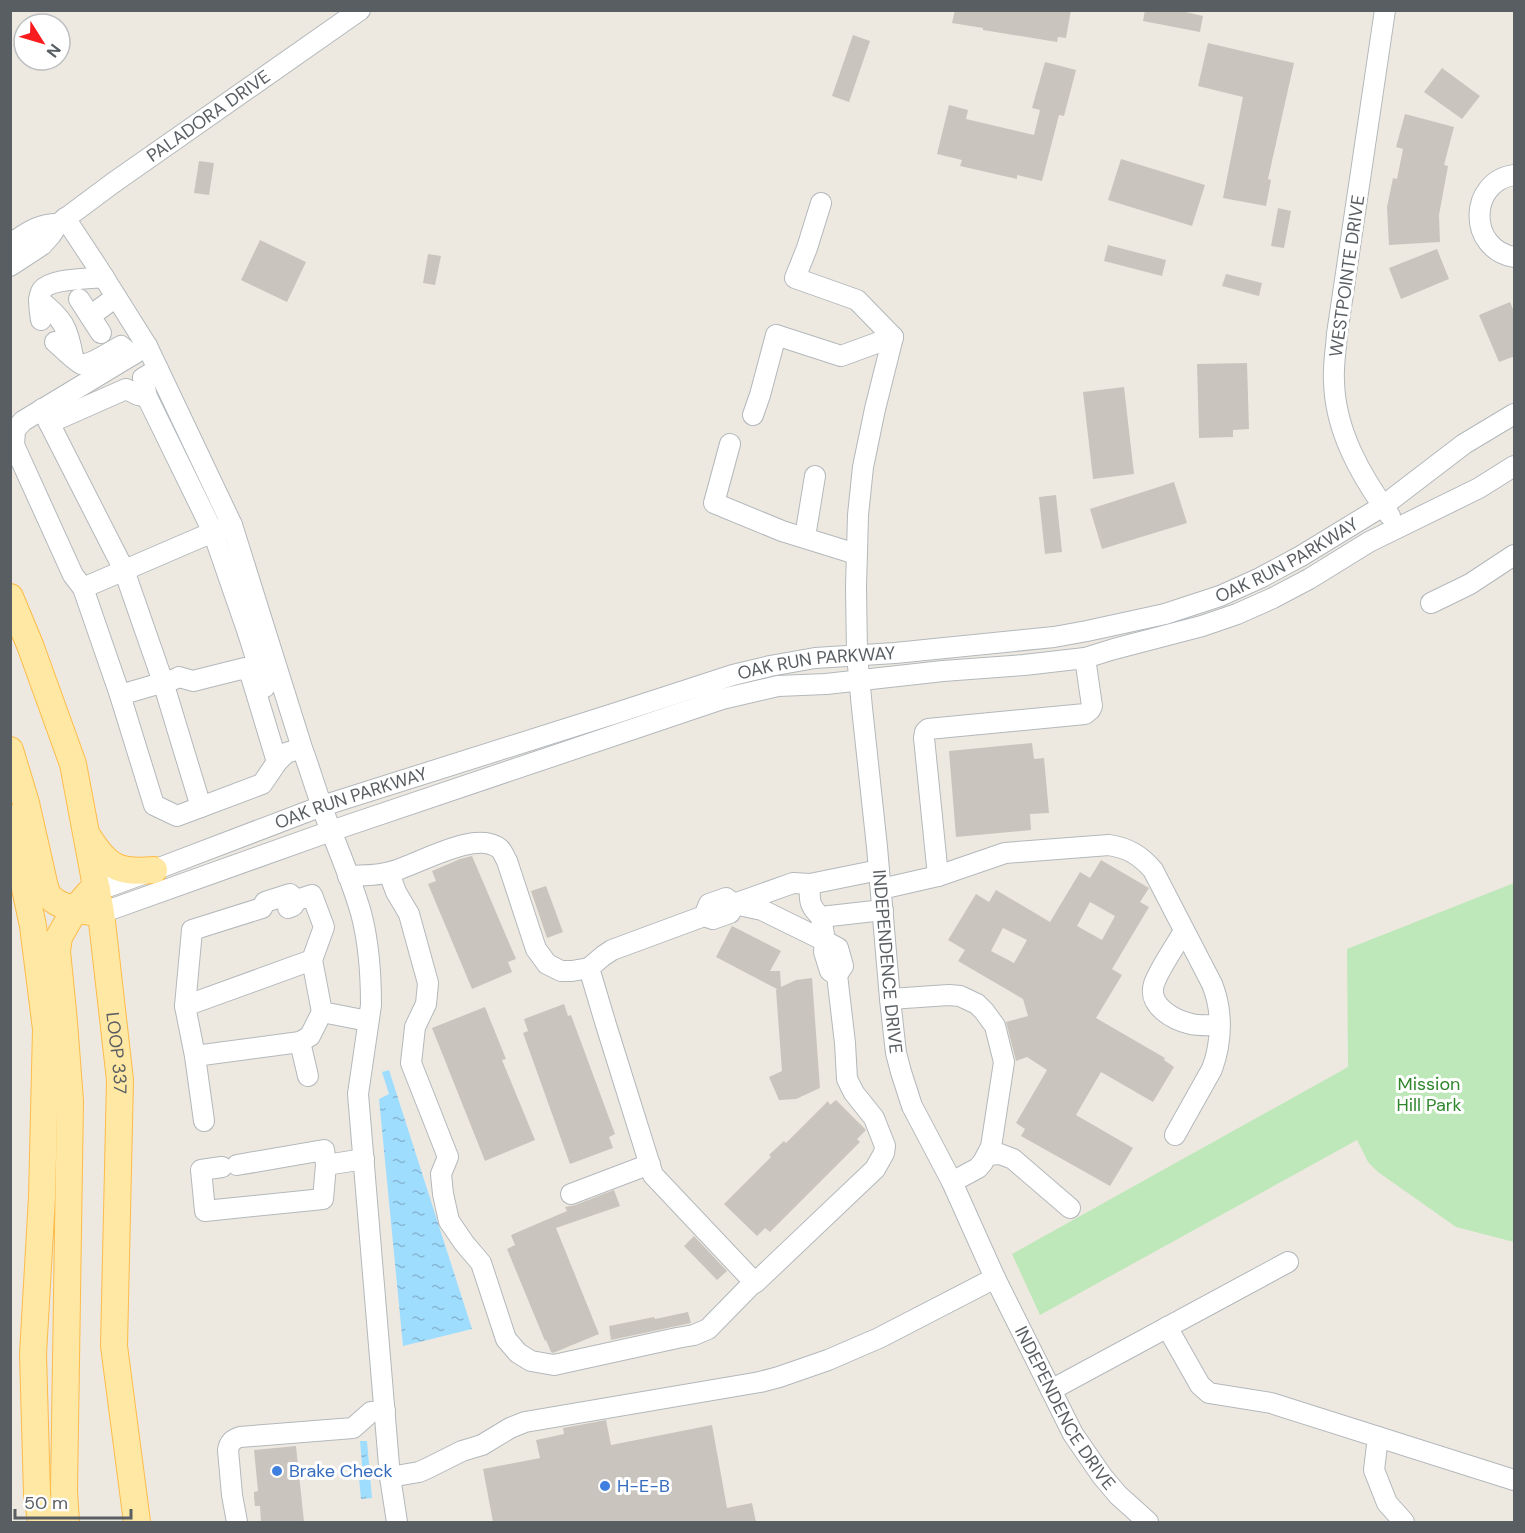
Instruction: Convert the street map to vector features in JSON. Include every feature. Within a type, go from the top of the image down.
[{"type":"main road","name":"LOOP 337","points":[[10,597],[73,764],[99,901],[120,1080],[114,1346],[137,1522]]},
{"type":"main road","points":[[10,750],[26,803],[45,887],[50,898],[75,909]]},
{"type":"main road","points":[[10,818],[32,916],[46,1029],[42,1197],[33,1354],[37,1494],[40,1522]]},
{"type":"main road","points":[[86,832],[98,853],[113,866],[133,872],[154,870]]},
{"type":"main road","points":[[66,1522],[64,1491],[69,1101],[57,951],[59,936],[75,909],[89,893],[99,901]]},
{"type":"main road","points":[[34,1522],[37,1494]]},
{"type":"street","name":"PALADORA DRIVE","points":[[10,266],[42,244],[62,221],[113,183],[360,10]]},
{"type":"street","name":"WESTPOINTE DRIVE","points":[[1385,10],[1337,334],[1334,379],[1337,407],[1347,441],[1362,473],[1399,527]]},
{"type":"street","points":[[1515,175],[1499,180],[1491,187],[1484,196],[1479,217],[1485,238],[1492,246],[1501,253],[1515,257]]},
{"type":"street","points":[[753,415],[776,335],[841,356],[893,337],[857,300],[795,278],[821,203]]},
{"type":"street","name":"PALADORA DRIVE","points":[[10,244],[33,228],[62,221]]},
{"type":"street","points":[[62,221],[104,277],[116,297],[139,351],[158,369],[232,525],[288,754]]},
{"type":"street","points":[[73,357],[69,334],[55,312],[40,310],[42,290],[52,284],[66,281],[104,277]]},
{"type":"street","points":[[90,316],[116,297]]},
{"type":"street","points":[[79,299],[101,333]]},
{"type":"street","name":"INDEPENDENCE DRIVE","points":[[893,337],[863,467],[856,554],[857,655],[896,1053],[912,1106],[952,1182],[995,1278],[1073,1434],[1118,1495],[1140,1520]]},
{"type":"street","points":[[55,342],[79,364],[85,365],[121,346],[139,351]]},
{"type":"street","points":[[46,416],[139,351]]},
{"type":"street","points":[[158,369],[143,378],[147,397],[213,531],[257,629],[255,655],[288,754]]},
{"type":"street","points":[[147,397],[126,389],[46,416],[17,415],[14,445],[73,575],[83,588],[120,695],[154,805],[177,816],[262,784],[288,754]]},
{"type":"street","name":"OAK RUN PARKWAY","points":[[99,901],[110,886],[322,806],[733,675],[815,658],[930,650],[1087,631],[1165,614],[1220,596],[1260,578],[1383,506],[1464,444],[1515,414]]},
{"type":"street","points":[[46,416],[124,570],[171,680],[201,807]]},
{"type":"street","points":[[730,444],[714,502],[782,531],[856,554]]},
{"type":"street","name":"OAK RUN PARKWAY","points":[[99,901],[331,831],[723,699],[778,686],[860,681],[1085,658],[1202,626],[1273,598],[1369,542],[1479,488],[1515,466]]},
{"type":"street","points":[[805,537],[815,476]]},
{"type":"street","points":[[83,588],[213,531],[232,525]]},
{"type":"street","points":[[1431,603],[1470,584],[1515,555]]},
{"type":"street","points":[[120,695],[255,655]]},
{"type":"street","points":[[938,876],[925,732],[928,729],[1085,714],[1092,706],[1085,658]]},
{"type":"street","points":[[171,680],[193,681],[245,668],[288,754],[322,806],[362,915],[369,954],[371,991],[358,1094],[390,1477],[397,1522]]},
{"type":"street","points":[[348,876],[389,873],[457,846],[476,843],[500,849],[507,861],[536,949],[546,964],[561,971],[572,971],[590,968],[612,950],[704,916],[713,919],[722,916],[730,913],[734,904],[793,884],[938,876],[1005,853],[1098,845],[1119,846],[1138,855],[1153,870],[1216,994],[1218,1003],[1220,1024],[1218,1048],[1212,1069],[1175,1135]]},
{"type":"street","points":[[389,873],[396,892],[409,914],[428,983],[426,1004],[415,1027],[411,1063],[448,1157],[441,1174],[449,1221],[481,1263],[506,1339],[518,1353],[531,1361],[554,1365],[694,1335],[708,1329],[754,1282],[874,1169],[884,1153],[885,1146],[874,1118],[854,1093],[847,1079],[837,975],[830,971],[824,952],[825,941],[821,917],[812,909],[809,898],[810,884]]},
{"type":"street","points":[[195,1056],[300,1042],[310,1036],[322,1012],[312,960],[324,927],[312,895],[297,900],[293,906],[269,914],[262,908],[192,930],[185,1006],[204,1121]]},
{"type":"street","points":[[734,904],[762,909],[825,941]]},
{"type":"street","points":[[821,917],[883,910]]},
{"type":"street","points":[[1184,931],[1153,986],[1156,1003],[1179,1021],[1194,1025],[1220,1024]]},
{"type":"street","points":[[185,1006],[312,960]]},
{"type":"street","points":[[590,968],[653,1175],[754,1282]]},
{"type":"street","points":[[890,999],[960,996],[977,1004],[995,1026],[1004,1062],[988,1155],[978,1168],[952,1182]]},
{"type":"street","points":[[322,1012],[368,1021]]},
{"type":"street","points":[[300,1042],[308,1076]]},
{"type":"street","points":[[324,1150],[326,1165],[323,1199],[206,1211],[201,1170],[324,1150]]},
{"type":"street","points":[[988,1155],[1000,1154],[1013,1159],[1071,1208]]},
{"type":"street","points":[[326,1165],[364,1159]]},
{"type":"street","points":[[571,1194],[650,1164]]},
{"type":"street","points":[[1051,1390],[1288,1263]]},
{"type":"street","points":[[390,1477],[426,1469],[462,1451],[482,1445],[525,1422],[760,1382],[803,1369],[879,1338],[995,1278]]},
{"type":"street","points":[[1167,1327],[1200,1385],[1209,1393],[1271,1403],[1515,1480]]},
{"type":"street","points":[[237,1522],[228,1450],[234,1439],[352,1428],[371,1412],[385,1411]]},
{"type":"street","points":[[1378,1437],[1374,1470],[1387,1503],[1404,1522]]},
{"type":"green space","name":"Mission Hill Park","points":[[1514,883],[1514,1242],[1456,1227],[1378,1172],[1368,1162],[1357,1140],[1040,1315],[1012,1254],[1348,1067],[1347,949]]},
{"type":"water","points":[[389,1070],[472,1329],[403,1346],[379,1099],[389,1094],[382,1072]]},
{"type":"water","points":[[360,1441],[367,1441],[372,1498],[361,1499]]},
{"type":"building","points":[[955,10],[1071,10],[1066,38],[1058,37],[1057,42],[952,23]]},
{"type":"building","points":[[1145,10],[1177,10],[1203,16],[1200,32],[1143,21]]},
{"type":"building","points":[[853,35],[870,41],[849,102],[832,96]]},
{"type":"building","points":[[1208,43],[1294,63],[1268,179],[1271,180],[1266,206],[1223,198],[1243,97],[1198,86]]},
{"type":"building","points":[[1045,62],[1076,70],[1064,116],[1059,115],[1042,181],[1017,175],[1017,179],[960,166],[962,160],[937,154],[949,105],[968,110],[966,119],[1034,135],[1040,110],[1032,108]]},
{"type":"building","points":[[1442,68],[1480,96],[1462,119],[1424,92]]},
{"type":"building","points":[[1405,114],[1454,127],[1444,165],[1448,166],[1439,215],[1440,242],[1389,245],[1387,207],[1393,178],[1397,179],[1403,149],[1396,147]]},
{"type":"building","points":[[1121,159],[1205,185],[1192,226],[1108,200]]},
{"type":"building","points":[[199,161],[214,163],[209,195],[194,193]]},
{"type":"building","points":[[1278,208],[1291,211],[1284,248],[1271,246]]},
{"type":"building","points":[[260,240],[306,262],[287,302],[241,280]]},
{"type":"building","points":[[1108,245],[1166,260],[1162,276],[1104,261]]},
{"type":"building","points":[[1437,249],[1449,279],[1401,299],[1389,268]]},
{"type":"building","points":[[428,254],[441,256],[435,285],[423,283]]},
{"type":"building","points":[[1226,274],[1262,283],[1259,296],[1222,286]]},
{"type":"building","points":[[1510,302],[1515,314],[1515,356],[1499,362],[1479,315]]},
{"type":"building","points":[[1247,363],[1249,429],[1233,430],[1233,437],[1199,438],[1197,364]]},
{"type":"building","points":[[1124,387],[1134,474],[1093,479],[1083,392]]},
{"type":"building","points":[[1174,482],[1187,523],[1102,549],[1090,509]]},
{"type":"building","points":[[1056,495],[1062,552],[1045,554],[1039,497]]},
{"type":"building","points":[[1032,743],[1034,759],[1044,758],[1049,813],[1030,814],[1031,830],[956,837],[949,751]]},
{"type":"building","points":[[472,856],[516,959],[508,962],[512,972],[472,989],[428,884],[436,881],[432,871]]},
{"type":"building","points":[[1101,860],[1149,888],[1140,902],[1149,907],[1112,969],[1122,975],[1096,1018],[1165,1058],[1164,1060],[1174,1067],[1153,1102],[1101,1072],[1076,1115],[1133,1148],[1110,1186],[1021,1136],[1025,1129],[1016,1123],[1047,1070],[1027,1057],[1016,1061],[1006,1022],[1028,1016],[1023,999],[958,961],[965,950],[948,940],[976,894],[989,902],[996,890],[1050,922],[1080,872],[1090,878]],"holes":[[[1090,902],[1115,916],[1102,940],[1077,926]],[[1003,928],[1027,940],[1014,963],[991,951]]]},
{"type":"building","points":[[546,886],[563,932],[547,938],[531,891]]},
{"type":"building","points":[[732,926],[781,951],[770,971],[780,971],[781,987],[796,980],[812,978],[820,1088],[796,1099],[779,1100],[769,1077],[782,1071],[777,989],[716,957]]},
{"type":"building","points":[[564,1004],[568,1016],[571,1015],[615,1134],[609,1137],[613,1148],[570,1164],[523,1033],[528,1031],[524,1019]]},
{"type":"building","points":[[485,1007],[506,1059],[502,1060],[535,1140],[485,1161],[432,1028]]},
{"type":"building","points":[[836,1100],[866,1130],[857,1139],[860,1142],[770,1232],[765,1228],[757,1236],[724,1204],[784,1141],[786,1143],[828,1101],[830,1105]]},
{"type":"building","points":[[614,1190],[620,1206],[556,1228],[599,1334],[553,1353],[545,1341],[507,1249],[515,1245],[511,1235],[567,1211],[565,1207]]},
{"type":"building","points":[[694,1236],[727,1271],[717,1280],[684,1246]]},
{"type":"building","points":[[688,1312],[691,1323],[611,1340],[609,1326]]},
{"type":"building","name":"H-E-B","points":[[606,1420],[611,1445],[712,1425],[727,1508],[752,1503],[756,1522],[493,1522],[483,1469],[540,1458],[536,1440],[564,1434],[563,1428]]},
{"type":"building","name":"Brake Check","points":[[296,1446],[304,1522],[261,1522],[260,1506],[255,1506],[254,1497],[254,1492],[258,1491],[254,1450]]},
{"type":"place","name":"Brake Check","points":[[277,1471]]},
{"type":"place","name":"H-E-B","points":[[605,1486]]}]
